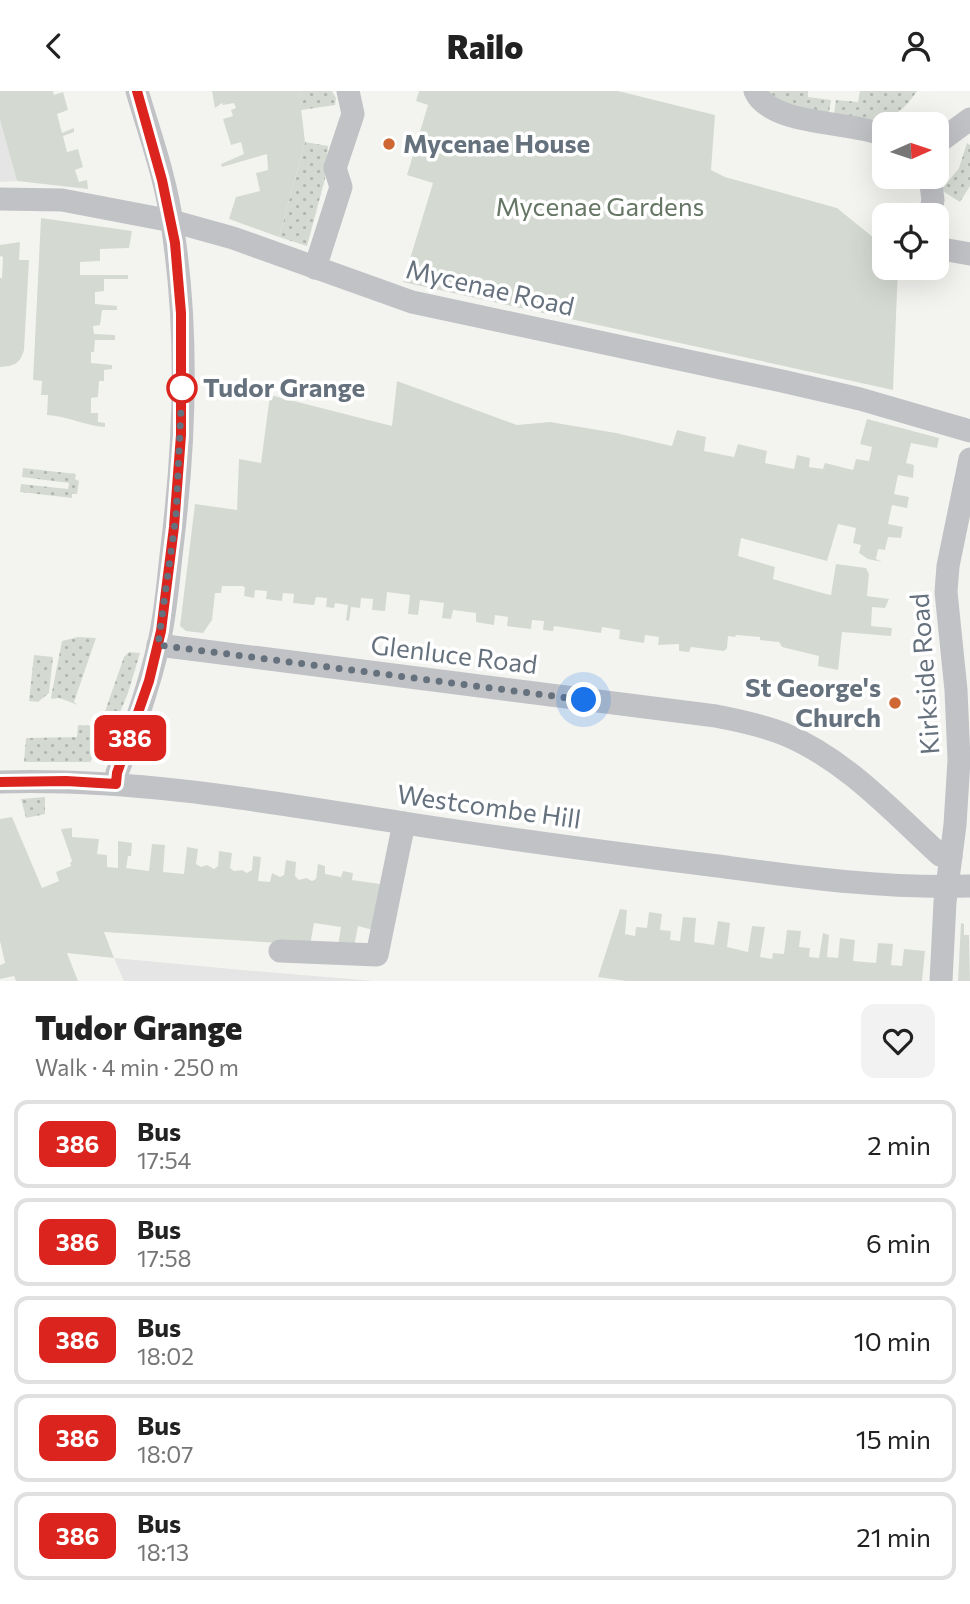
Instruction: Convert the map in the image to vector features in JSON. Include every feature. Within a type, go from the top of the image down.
[{"type":"street","points":[[116,784],[117,773],[145,693],[158,645],[174,527],[181,435],[181,313],[172,221],[137,91]]},
{"type":"street","points":[[315,268],[341,187],[335,168],[353,114],[348,91]]},
{"type":"street","points":[[755,91],[758,98],[777,112],[872,132]]},
{"type":"street","points":[[949,134],[970,119]]},
{"type":"street","name":"Mycenae Road","points":[[0,199],[62,200],[172,221],[233,238],[412,302],[860,399],[970,431]]},
{"type":"street","points":[[949,250],[970,254]]},
{"type":"street","name":"Kirkside Road","points":[[941,981],[946,887],[959,770],[962,666],[946,592],[948,566],[970,459]]},
{"type":"street","name":"Glenluce Road","points":[[158,645],[716,716],[759,726],[783,734],[821,753],[865,785],[940,855],[951,856]]},
{"type":"street","name":"Westcombe Hill","points":[[0,782],[66,781],[212,794],[504,838],[845,881],[903,887],[970,886]]},
{"type":"street","points":[[280,951],[377,955],[404,823]]},
{"type":"shaded area","points":[[0,120],[9,152],[17,181],[0,182]]},
{"type":"shaded area","points":[[114,958],[242,970],[374,981],[124,981]]},
{"type":"green space","points":[[0,91],[53,91],[54,95],[63,92],[68,110],[57,114],[62,133],[74,128],[74,132],[63,136],[67,152],[78,149],[83,167],[75,170],[79,182],[87,180],[88,189],[17,181],[0,120]]},
{"type":"green space","points":[[212,91],[299,91],[305,142],[279,237],[229,219],[236,197],[260,191],[256,173],[268,170],[267,154],[222,167],[221,164],[244,154],[241,142],[231,145],[223,119],[233,116],[231,110],[236,108],[234,103],[222,103],[215,108]]},
{"type":"green space","points":[[299,91],[332,91],[336,98],[335,105],[301,110]]},
{"type":"green space","name":"Mycenae Gardens","points":[[419,91],[618,91],[715,115],[711,170],[725,177],[837,208],[872,236],[872,280],[898,280],[893,390],[403,282],[433,183],[407,175],[428,105],[416,101]]},
{"type":"green space","points":[[768,91],[808,91],[808,97],[831,100],[829,113],[780,102]]},
{"type":"green space","points":[[860,91],[917,91],[899,111],[872,112],[872,120],[834,114],[836,100],[858,102]]},
{"type":"green space","points":[[305,142],[328,146],[325,179],[307,246],[279,237]]},
{"type":"green space","points":[[967,143],[970,145],[970,186],[960,202],[941,190],[949,189],[949,180],[959,168]]},
{"type":"green space","points":[[41,218],[132,231],[129,248],[100,249],[100,261],[80,262],[80,275],[128,275],[128,279],[104,279],[104,291],[95,292],[95,304],[117,306],[117,310],[102,310],[100,325],[93,326],[94,334],[115,335],[115,340],[95,340],[94,352],[91,352],[91,363],[112,365],[112,369],[104,370],[104,381],[99,381],[98,397],[91,398],[91,413],[98,413],[98,422],[105,423],[105,427],[47,415],[48,395],[41,395],[42,381],[33,380]]},
{"type":"green space","points":[[20,242],[19,260],[29,260],[24,350],[16,363],[0,367],[0,278],[3,257],[0,256],[0,245]]},
{"type":"green space","points":[[397,381],[517,425],[550,422],[672,446],[677,430],[706,437],[704,451],[734,457],[738,444],[767,451],[765,463],[794,469],[797,455],[810,458],[809,467],[823,469],[825,463],[853,470],[856,459],[869,461],[872,447],[860,444],[867,419],[939,438],[937,448],[911,443],[906,463],[914,465],[913,478],[898,475],[894,494],[909,497],[907,508],[892,505],[888,524],[903,527],[901,538],[888,537],[885,550],[878,549],[876,559],[882,562],[868,559],[859,553],[861,545],[853,543],[856,528],[838,524],[827,561],[741,538],[738,556],[775,567],[773,579],[826,594],[831,595],[836,564],[866,568],[869,574],[867,596],[889,599],[885,608],[872,607],[871,626],[892,628],[891,636],[842,632],[838,670],[818,666],[819,656],[782,647],[779,642],[760,640],[760,637],[728,636],[727,648],[724,651],[691,647],[689,652],[679,651],[679,644],[658,645],[659,637],[645,635],[644,643],[619,639],[620,630],[602,627],[601,633],[554,626],[553,631],[543,630],[544,621],[532,620],[531,629],[507,626],[508,617],[495,615],[494,625],[476,622],[476,613],[453,610],[451,619],[442,618],[444,603],[420,600],[418,615],[408,614],[410,595],[387,592],[385,611],[372,610],[373,599],[361,598],[360,608],[351,607],[349,621],[346,620],[348,605],[335,603],[334,608],[326,607],[327,598],[316,597],[314,605],[293,603],[294,594],[283,593],[282,601],[266,599],[267,591],[255,590],[254,598],[244,596],[243,586],[222,586],[221,593],[215,593],[212,620],[203,633],[186,631],[180,626],[195,504],[237,510],[239,459],[261,463],[270,395],[392,426]]},
{"type":"green space","points":[[23,468],[76,474],[75,479],[79,481],[77,494],[72,494],[72,498],[20,492],[21,484],[68,489],[69,483],[22,477]]},
{"type":"green space","points":[[78,637],[96,638],[74,702],[78,705],[51,697],[62,641]]},
{"type":"green space","points":[[129,652],[140,653],[128,693],[115,724],[104,721],[103,717],[124,657]]},
{"type":"green space","points":[[34,655],[53,657],[49,693],[38,702],[29,701]]},
{"type":"green space","points":[[97,724],[112,729],[90,762],[24,762],[26,738],[77,737],[78,725]]},
{"type":"green space","points":[[45,797],[45,814],[26,818],[21,799]]},
{"type":"green space","points":[[12,817],[42,888],[59,881],[56,872],[71,866],[72,861],[61,829],[72,828],[72,837],[99,839],[97,854],[107,855],[107,867],[118,868],[118,841],[132,843],[126,868],[149,871],[152,844],[165,845],[163,872],[184,874],[187,847],[198,849],[196,864],[214,869],[218,866],[219,851],[232,853],[230,868],[247,873],[252,870],[253,856],[261,857],[258,881],[270,882],[272,873],[280,877],[284,875],[286,860],[296,862],[295,876],[299,880],[316,879],[318,864],[325,866],[325,874],[341,877],[343,871],[353,873],[352,880],[380,884],[373,930],[358,926],[354,947],[338,946],[341,927],[314,923],[310,945],[104,932],[114,958],[67,953],[78,981],[16,981],[14,976],[0,979],[0,965],[5,963],[0,941],[0,819]]},
{"type":"green space","points":[[620,909],[627,910],[625,934],[635,936],[636,927],[647,928],[649,912],[662,914],[660,930],[671,931],[670,940],[680,941],[683,917],[696,918],[694,942],[714,945],[718,921],[730,923],[727,947],[748,952],[752,926],[765,927],[760,957],[772,959],[773,953],[784,954],[787,930],[801,931],[799,947],[810,948],[809,957],[819,958],[823,933],[829,935],[827,957],[838,958],[840,938],[855,940],[853,961],[876,963],[878,943],[893,944],[891,965],[902,966],[904,949],[925,951],[922,981],[626,981],[598,977]]},
{"type":"green space","points":[[961,923],[964,924],[964,935],[969,935],[970,981],[958,981]]},
{"type":"bus line","name":"386","points":[[0,782],[66,781],[116,784],[117,773],[133,731],[158,647],[167,594],[179,477],[181,313],[172,221],[137,91]]},
{"type":"place","name":"Mycenae House","points":[[389,144]]},
{"type":"place","name":"Tudor Grange","points":[[182,388]]},
{"type":"place","name":"St George's Church","points":[[895,703]]},
{"type":"route","points":[[182,388],[176,516],[158,645],[584,700]]}]
